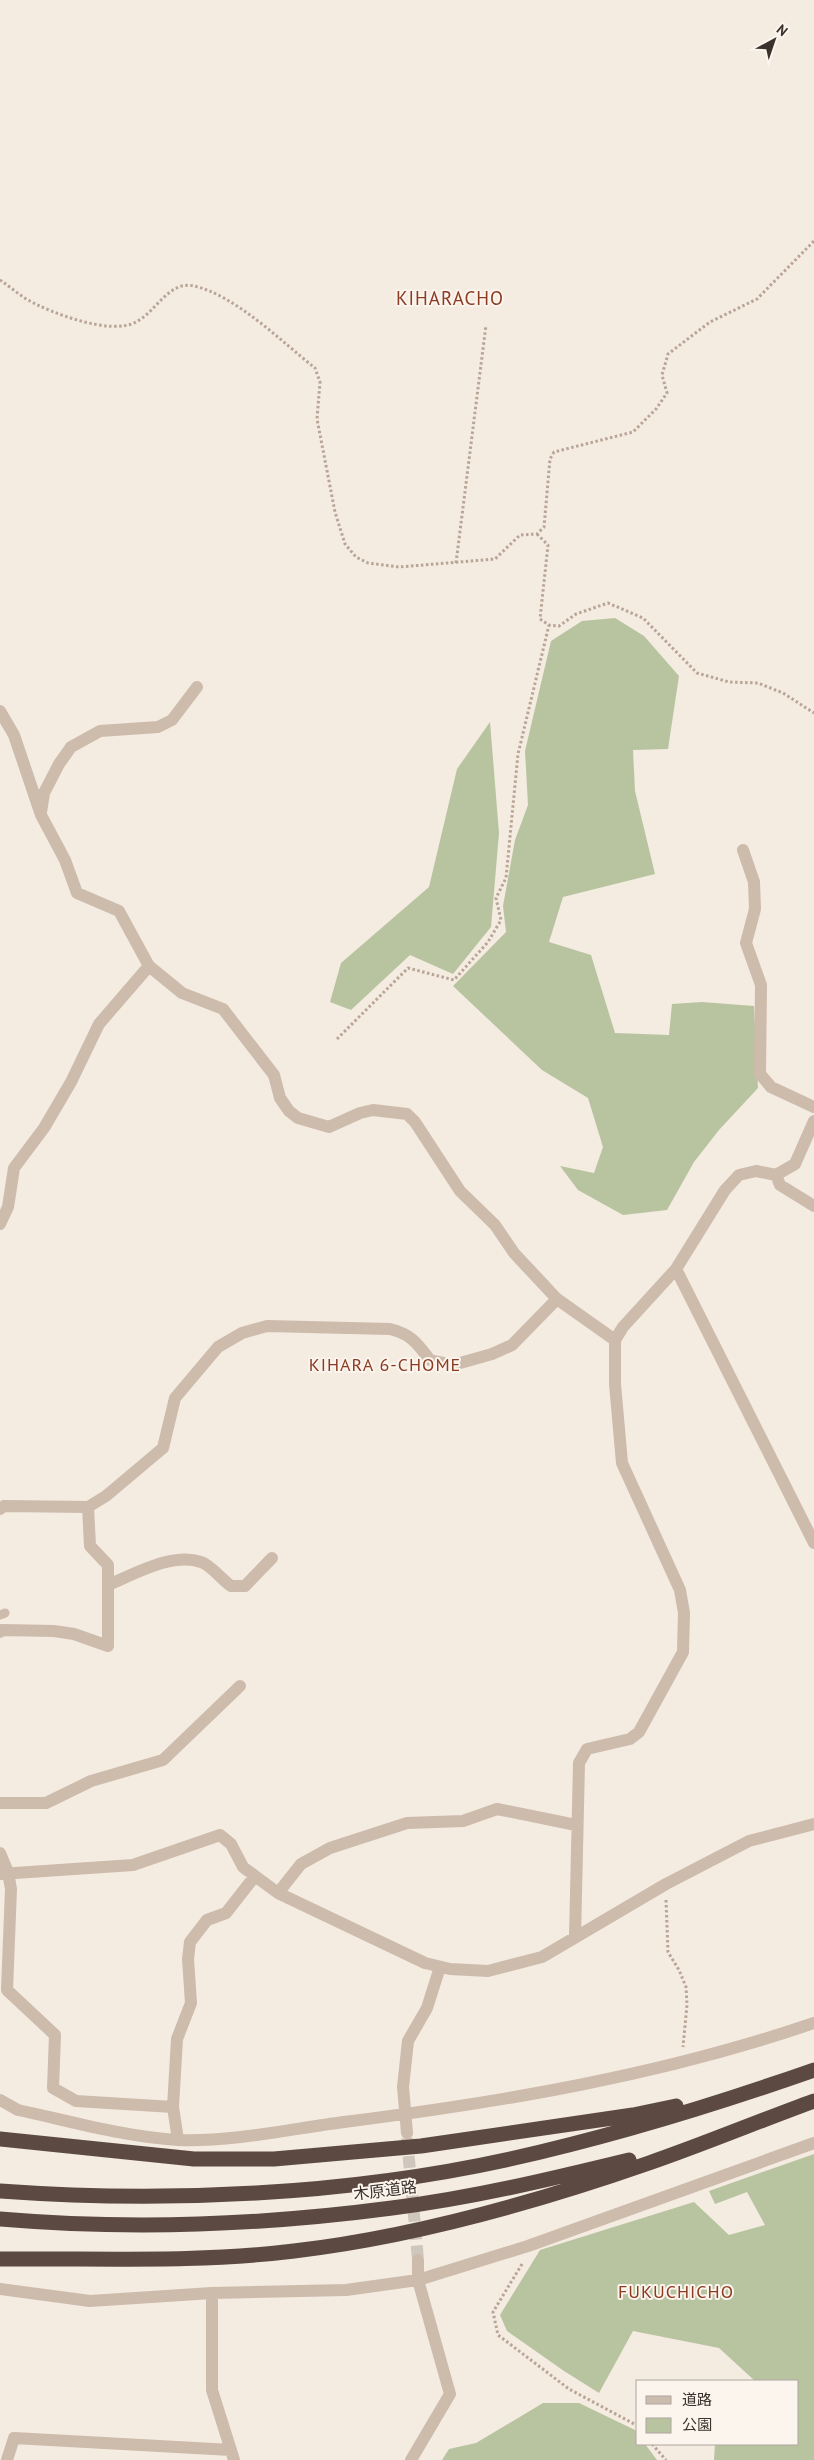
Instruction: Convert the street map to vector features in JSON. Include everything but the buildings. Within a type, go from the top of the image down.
[{"type":"highway","points":[[0,2139],[194,2159],[274,2159],[348,2154],[514,2133],[633,2115],[755,2091],[814,2070]]},
{"type":"highway","name":"木原道路","points":[[0,2191],[43,2194],[164,2196],[280,2191],[392,2179],[537,2152],[624,2131],[755,2091]]},
{"type":"highway","points":[[0,2259],[208,2258],[294,2251],[377,2238],[462,2219],[546,2196],[649,2163],[814,2102]]},
{"type":"highway","name":"木原道路","points":[[0,2219],[38,2222],[164,2224],[274,2220],[393,2208],[514,2187],[624,2162],[764,2119]]},
{"type":"street","points":[[41,815],[44,794],[59,764],[71,747],[100,731],[158,727],[172,720],[197,687]]},
{"type":"street","points":[[0,711],[14,735],[41,815],[66,860],[77,894],[119,910],[149,966],[182,994],[223,1009],[274,1075],[280,1098],[289,1111],[298,1118],[329,1127],[360,1113],[374,1110],[407,1114],[415,1122],[460,1191],[495,1224],[514,1254],[557,1299],[616,1340]]},
{"type":"street","points":[[743,850],[754,882],[755,909],[746,943],[761,986],[760,1074],[771,1086],[814,1106]]},
{"type":"street","points":[[0,1224],[8,1207],[14,1168],[44,1128],[71,1082],[99,1024],[149,966]]},
{"type":"street","points":[[575,1937],[578,1762],[588,1749],[630,1740],[639,1732],[683,1652],[684,1612],[680,1590],[622,1463],[615,1384],[616,1340],[623,1327],[676,1269],[724,1190],[739,1175],[756,1171],[776,1175],[795,1164],[814,1121]]},
{"type":"street","points":[[776,1175],[780,1185],[814,1206]]},
{"type":"street","points":[[676,1269],[814,1543]]},
{"type":"street","points":[[0,1509],[4,1506],[88,1507],[106,1496],[164,1448],[176,1398],[218,1347],[242,1333],[267,1326],[390,1329],[405,1333],[418,1344],[430,1360],[453,1365],[492,1354],[512,1345],[557,1299]]},
{"type":"street","points":[[0,1632],[2,1630],[54,1631],[74,1634],[108,1646],[108,1565],[90,1546],[88,1507]]},
{"type":"street","points":[[108,1585],[169,1561],[188,1559],[203,1562],[231,1586],[245,1586],[272,1558]]},
{"type":"street","points":[[0,1802],[46,1803],[91,1781],[163,1760],[240,1686]]},
{"type":"street","points":[[278,1893],[301,1864],[330,1848],[407,1822],[463,1822],[497,1809],[576,1824]]},
{"type":"street","points":[[4,1873],[92,1870],[133,1865],[220,1835],[231,1844],[243,1867],[278,1893],[425,1964],[488,1971],[542,1958],[666,1884],[749,1841],[814,1824]]},
{"type":"street","points":[[0,1853],[4,1873],[11,1889],[6,1990],[55,2035],[53,2088],[76,2101],[173,2107]]},
{"type":"street","points":[[178,2140],[173,2107],[177,2039],[191,2003],[188,1958],[190,1942],[207,1920],[226,1913],[255,1876]]},
{"type":"street","points":[[406,2133],[403,2087],[408,2042],[427,2008],[440,1967]]},
{"type":"street","points":[[0,2100],[18,2110],[154,2138],[208,2140],[404,2115],[596,2083],[681,2062],[814,2023]]},
{"type":"street","points":[[0,2289],[90,2301],[212,2293],[346,2290],[418,2280],[528,2246],[814,2143]]},
{"type":"street","points":[[411,2460],[450,2394],[418,2280],[418,2260]]},
{"type":"street","points":[[7,2460],[14,2438],[233,2455],[212,2390],[212,2293]]},
{"type":"path","points":[[0,280],[28,300],[62,314],[96,325],[121,327],[136,322],[176,287],[193,285],[228,298],[315,368],[320,382],[317,419],[344,544],[356,557],[368,563],[399,567],[496,559],[520,535],[537,534],[544,527],[550,458],[554,452],[633,432],[656,409],[667,393],[662,375],[668,354],[710,322],[757,299],[814,241]]},
{"type":"path","points":[[456,563],[486,325]]},
{"type":"path","points":[[537,534],[548,545],[540,619],[549,626],[559,626],[576,614],[608,603],[643,618],[698,673],[729,682],[758,683],[783,694],[814,713]]},
{"type":"path","points":[[337,1039],[408,968],[454,980],[488,942],[500,920],[496,898],[506,878],[518,754],[549,626]]},
{"type":"path","points":[[666,1884],[668,1952],[679,1970],[686,1987],[687,2005],[681,2062]]},
{"type":"path","points":[[528,2246],[529,2252],[493,2312],[498,2335],[569,2389],[636,2425]]},
{"type":"path","points":[[653,2445],[666,2460]]},
{"type":"green space","points":[[615,618],[644,636],[679,676],[668,749],[633,750],[635,791],[655,874],[563,897],[549,942],[591,955],[615,1033],[669,1035],[672,1004],[702,1002],[754,1006],[758,1088],[719,1130],[694,1162],[667,1210],[623,1215],[578,1190],[560,1166],[594,1173],[603,1147],[588,1098],[542,1070],[453,986],[506,932],[503,906],[515,840],[528,805],[525,751],[551,641],[582,621]]},
{"type":"green space","points":[[490,722],[499,833],[491,927],[453,974],[410,955],[351,1010],[330,1002],[341,963],[429,887],[457,769]]},
{"type":"green space","points":[[814,2154],[814,2460],[714,2460],[715,2445],[799,2445],[799,2380],[754,2380],[719,2348],[633,2331],[599,2393],[507,2331],[500,2315],[540,2250],[694,2202],[729,2235],[765,2225],[747,2192],[715,2204],[709,2191]]},
{"type":"green space","points":[[543,2403],[579,2403],[635,2430],[636,2445],[646,2445],[657,2460],[442,2460],[449,2449],[476,2443]]},
{"type":"tunnel","points":[[407,2138],[418,2260]]},
{"type":"district","name":"KIHARACHO","points":[[450,298]]},
{"type":"district","name":"KIHARA 6-CHOME","points":[[385,1364]]},
{"type":"district","name":"FUKUCHICHO","points":[[676,2291]]}]
